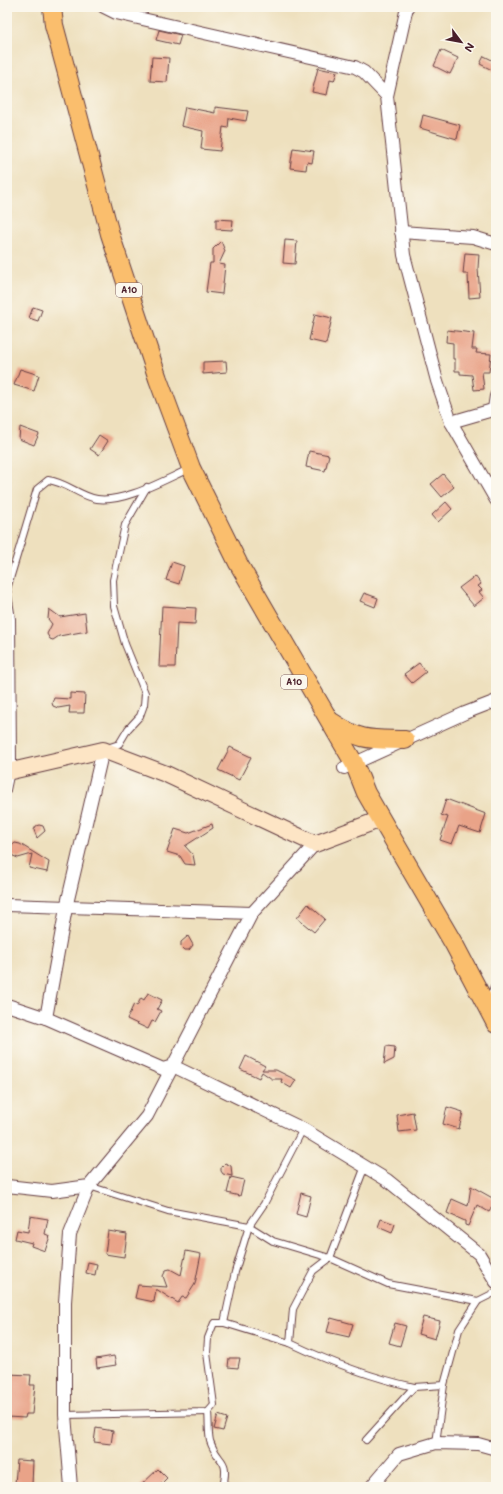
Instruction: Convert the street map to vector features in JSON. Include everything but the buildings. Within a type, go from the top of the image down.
[{"type":"main road","name":"A10","points":[[52,7],[54,25],[110,234],[158,379],[191,468],[238,563],[330,721],[349,766]]},
{"type":"main road","name":"A10","points":[[238,563],[244,587],[262,625],[366,793],[455,946],[495,1022]]},
{"type":"main road","points":[[330,721],[350,734],[368,739],[405,740]]},
{"type":"street","points":[[104,7],[116,13],[355,67],[364,72],[387,96]]},
{"type":"street","points":[[407,7],[387,96],[404,255],[437,381],[451,422],[496,500]]},
{"type":"street","points":[[401,232],[473,237],[496,244]]},
{"type":"street","points":[[451,422],[495,409],[496,396]]},
{"type":"street","points":[[349,766],[405,740],[496,702]]},
{"type":"street","points":[[46,1018],[66,908],[103,750]]},
{"type":"street","points":[[9,772],[103,750],[166,774],[315,844]]},
{"type":"street","points":[[71,1487],[66,1415],[65,1302],[70,1234],[89,1186],[147,1116],[252,913],[315,844],[381,819]]},
{"type":"street","points":[[7,905],[252,913]]},
{"type":"street","points":[[495,995],[495,1022]]},
{"type":"street","points":[[7,1005],[46,1018],[163,1069],[173,1066],[303,1128],[387,1180],[479,1254],[496,1282]]},
{"type":"street","points":[[7,1186],[52,1191],[89,1186]]},
{"type":"street","points":[[371,1487],[399,1454],[436,1443],[478,1444],[496,1449]]},
{"type":"lane","points":[[49,7],[54,25]]},
{"type":"lane","points":[[7,790],[9,772],[13,762],[12,619],[7,589],[37,489],[48,480],[60,481],[96,499],[114,498],[147,487],[191,468]]},
{"type":"lane","points":[[103,750],[119,744],[128,729],[140,716],[144,705],[144,693],[125,644],[114,606],[113,580],[125,525],[147,487]]},
{"type":"lane","points":[[224,1323],[235,1272],[249,1226],[264,1204],[303,1128]]},
{"type":"lane","points":[[290,1343],[292,1309],[313,1271],[330,1258],[365,1166]]},
{"type":"lane","points":[[89,1186],[168,1211],[249,1226],[274,1241],[330,1258],[388,1284],[478,1301]]},
{"type":"lane","points":[[436,1443],[444,1385],[459,1330],[478,1301],[496,1292]]},
{"type":"lane","points":[[223,1487],[226,1474],[225,1463],[215,1452],[210,1439],[208,1412],[214,1405],[207,1353],[208,1338],[214,1323],[224,1323],[290,1343],[323,1359],[373,1377],[414,1387],[444,1385]]},
{"type":"lane","points":[[366,1440],[414,1387]]},
{"type":"lane","points":[[66,1415],[208,1412]]}]
